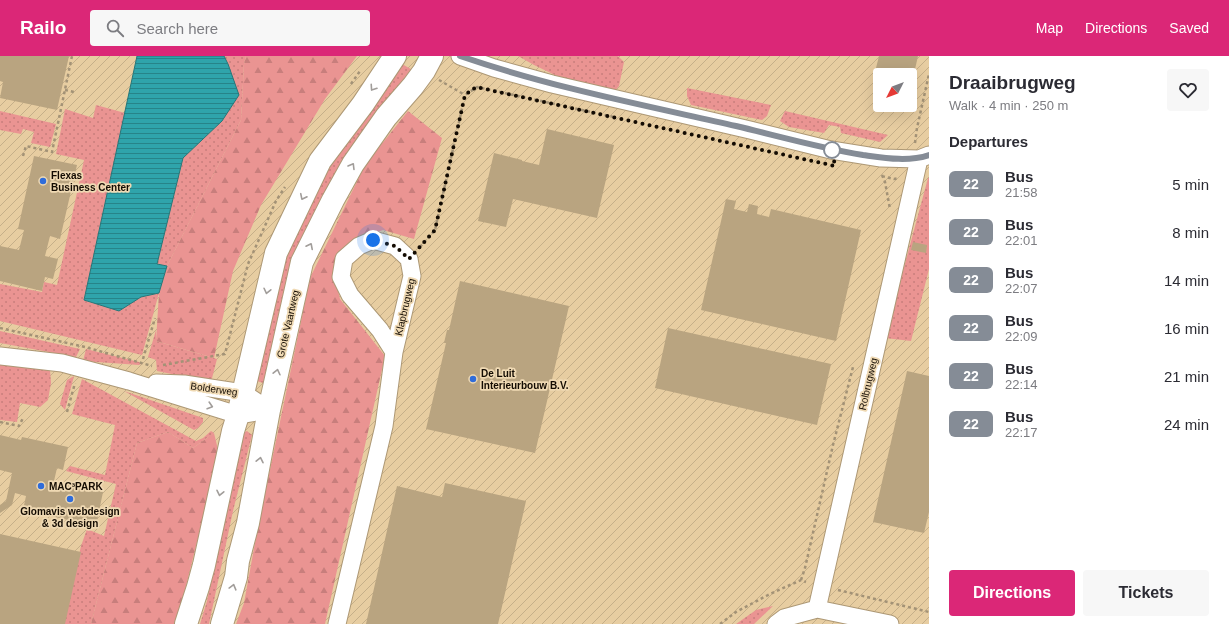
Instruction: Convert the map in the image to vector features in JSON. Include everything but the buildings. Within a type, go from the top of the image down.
[{"type":"main road","points":[[186,624],[204,565],[233,431],[276,254],[320,161],[363,104],[395,56]]},
{"type":"main road","name":"Grote Vaartweg","points":[[222,624],[236,577],[238,561],[248,523],[268,410],[302,262],[353,164],[386,118],[424,71],[432,56]]},
{"type":"street","points":[[460,56],[494,68],[552,84],[831,150],[881,158],[921,152]]},
{"type":"street","points":[[498,56],[552,84]]},
{"type":"street","name":"Rolbrugweg","points":[[817,609],[921,152]]},
{"type":"street","name":"Klapbrugweg","points":[[337,624],[384,426],[394,352],[412,276],[409,259],[395,246],[373,240],[359,246],[344,259],[341,277],[350,295],[380,330],[394,352]]},
{"type":"street","name":"Bolderweg","points":[[0,356],[62,364],[130,381],[238,415],[268,410]]},
{"type":"street","name":"Bolderweg","points":[[130,381],[184,384],[243,393],[268,410]]},
{"type":"street","points":[[776,624],[784,618],[817,609],[890,624]]},
{"type":"path","points":[[23,156],[26,146],[52,152],[72,56]]},
{"type":"path","points":[[350,85],[362,67]]},
{"type":"path","points":[[921,152],[917,128],[929,74]]},
{"type":"path","points":[[409,259],[435,230],[465,95],[476,87],[616,118]]},
{"type":"path","points":[[65,90],[74,92]]},
{"type":"path","points":[[891,215],[886,182],[882,176],[894,179],[915,176]]},
{"type":"path","points":[[162,366],[225,354],[248,264],[276,201],[288,182]]},
{"type":"path","points":[[143,359],[155,318]]},
{"type":"path","points":[[0,328],[85,347],[151,366],[156,366]]},
{"type":"path","name":"Rolbrugweg","points":[[801,580],[854,361]]},
{"type":"path","points":[[0,422],[19,426],[23,418]]},
{"type":"shaded area","points":[[0,56],[929,56],[929,624],[0,624]]},
{"type":"green space","points":[[224,56],[246,56],[244,64],[241,120],[167,266],[157,264],[183,158],[222,121],[228,64]]},
{"type":"green space","points":[[246,56],[357,56],[325,99],[261,205],[233,271],[214,358],[156,341],[159,293],[167,266],[241,120],[244,64]]},
{"type":"green space","points":[[518,56],[618,56],[624,62],[619,86],[614,92],[559,77]]},
{"type":"green space","points":[[402,64],[416,72],[338,183],[269,381],[263,383],[254,380],[289,247],[325,174]]},
{"type":"green space","points":[[687,88],[771,105],[767,116],[762,120],[691,105],[687,96]]},
{"type":"green space","points":[[96,105],[125,113],[84,300],[119,310],[141,297],[159,293],[142,355],[0,321],[0,284],[42,292],[44,282],[57,285],[84,160],[56,154],[65,109],[93,118]]},
{"type":"green space","points":[[0,111],[56,124],[50,147],[31,143],[34,132],[23,129],[21,134],[0,130]]},
{"type":"green space","points":[[408,111],[442,138],[414,239],[383,230],[361,238],[335,278],[340,299],[385,356],[325,624],[236,624],[244,603],[257,532],[310,278],[365,165]]},
{"type":"green space","points":[[785,111],[888,135],[880,142],[841,133],[840,127],[829,125],[824,133],[789,127],[780,121]]},
{"type":"green space","points":[[928,178],[929,269],[911,341],[885,338]]},
{"type":"green space","points":[[156,330],[156,341],[217,359],[211,382],[157,371],[156,360],[148,357]]},
{"type":"green space","points":[[0,331],[80,349],[76,357],[0,343]]},
{"type":"green space","points":[[86,349],[143,363],[139,365],[83,361]]},
{"type":"green space","points":[[0,362],[50,370],[51,383],[48,400],[40,407],[20,403],[17,422],[0,420]]},
{"type":"green space","points":[[74,376],[65,410],[60,404],[67,380]]},
{"type":"green space","points":[[82,379],[196,441],[203,438],[211,431],[214,433],[193,448],[168,432],[137,443],[91,624],[63,624],[81,546],[87,529],[104,536],[116,484],[66,471],[70,466],[105,475],[115,425],[72,414]]},
{"type":"green space","points":[[124,391],[203,418],[203,422],[194,430]]},
{"type":"green space","points":[[247,431],[252,435],[233,511],[209,624],[200,624],[207,601],[241,434]]},
{"type":"green space","points":[[168,432],[193,448],[214,433],[219,454],[182,602],[175,624],[91,624],[137,443]]},
{"type":"green space","points":[[773,606],[754,624],[736,624],[756,610]]},
{"type":"water","points":[[137,56],[224,56],[239,95],[222,121],[183,158],[157,264],[167,266],[159,293],[141,297],[119,311],[84,300]]},
{"type":"bus line","name":"22","points":[[460,56],[494,68],[552,84],[831,150],[881,158],[919,159],[929,155]]},
{"type":"place","name":"Flexas Business Center","points":[[43,181]]},
{"type":"place","name":"De Luit Interieurbouw B.V.","points":[[473,379]]},
{"type":"place","name":"MAC³PARK","points":[[41,486]]},
{"type":"place","name":"Glomavis webdesign & 3d design","points":[[70,499]]},
{"type":"route","points":[[373,240],[395,246],[409,259],[435,230],[465,95],[476,87],[835,166],[832,150]]}]
